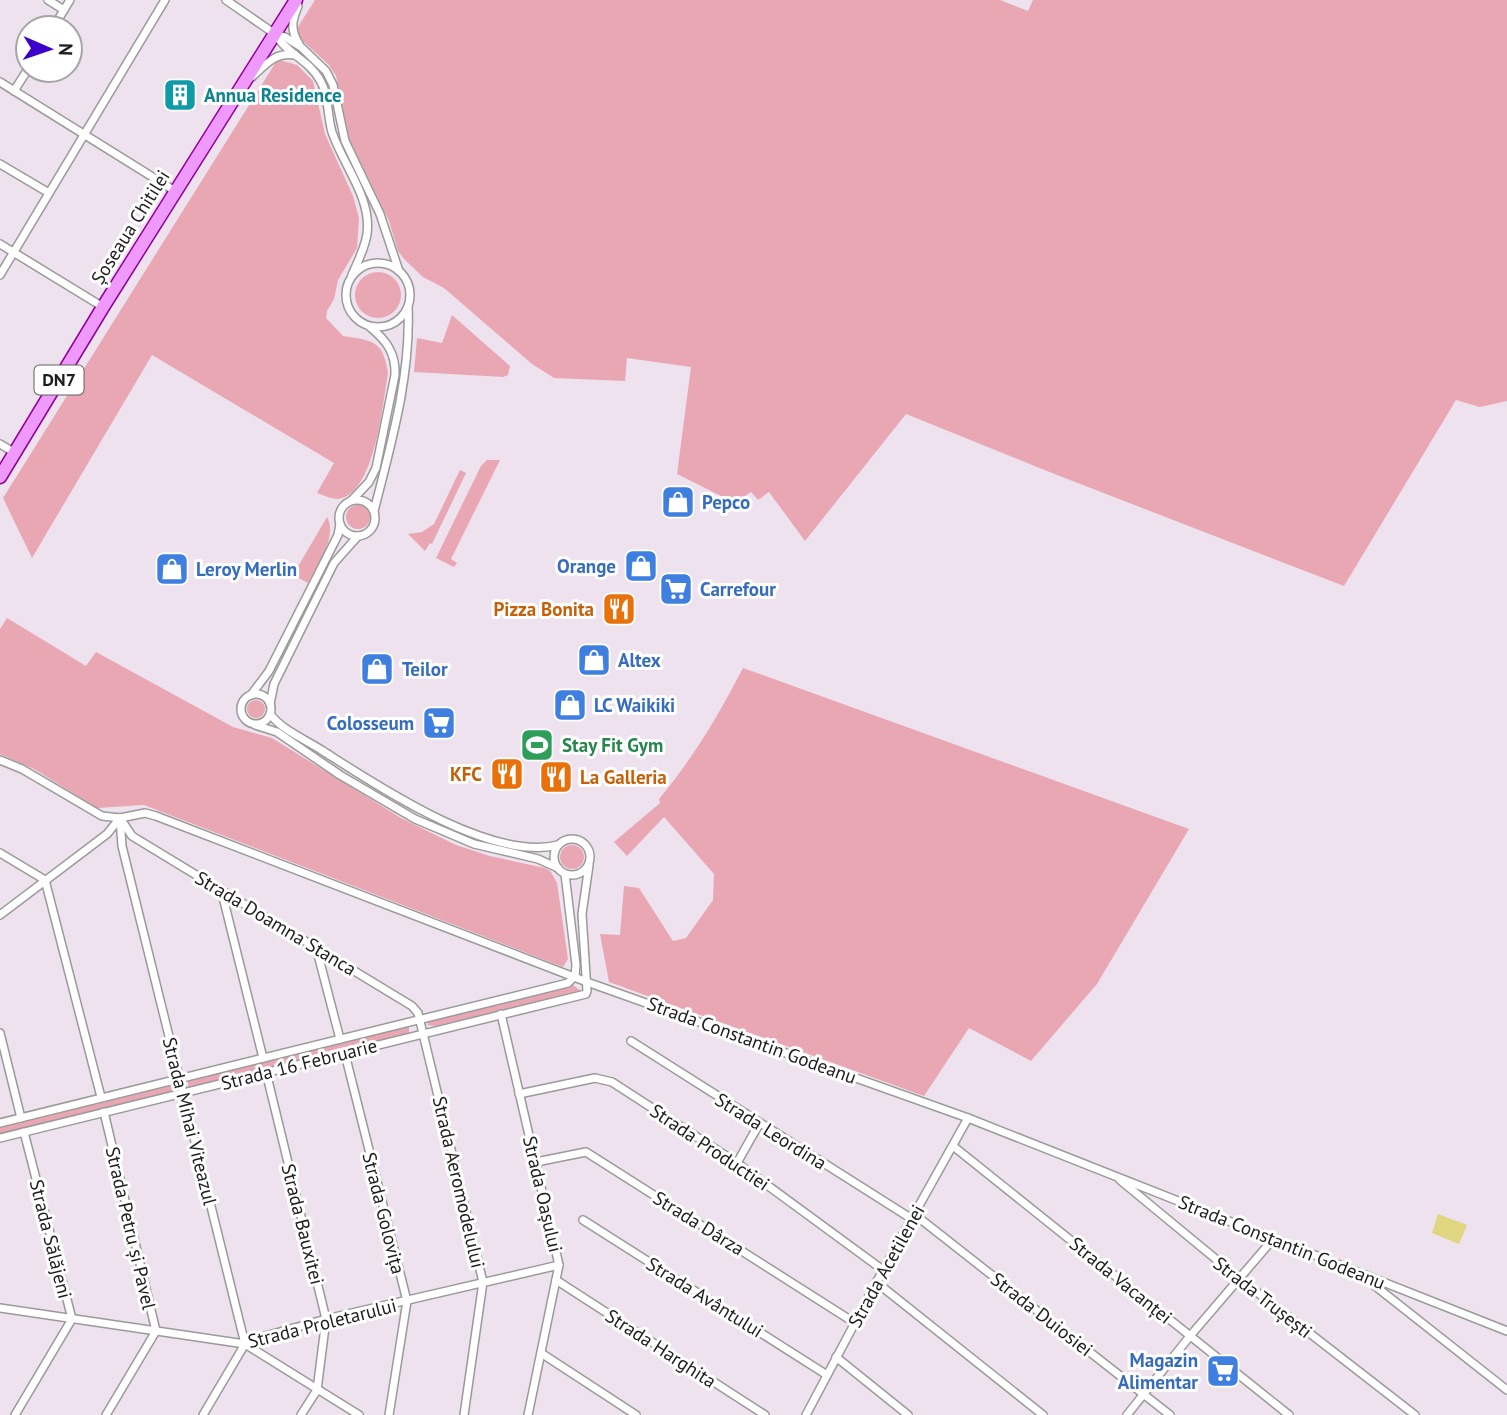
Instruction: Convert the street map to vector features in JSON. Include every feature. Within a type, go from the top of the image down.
[{"type":"main road","name":"Șoseaua Chitilei","points":[[0,477],[175,191],[298,0]]},
{"type":"street","points":[[48,0],[64,10]]},
{"type":"street","points":[[62,14],[70,0]]},
{"type":"street","points":[[0,275],[166,0]]},
{"type":"street","points":[[226,0],[275,34],[301,47],[331,78],[345,141],[380,214],[399,271]]},
{"type":"street","points":[[298,0],[292,20],[294,35],[301,47]]},
{"type":"street","points":[[275,34],[281,44],[315,72],[321,81],[331,129],[366,214],[367,233],[364,247],[347,284],[347,305],[359,322],[369,327],[390,349],[396,367],[376,468],[369,482],[352,500]]},
{"type":"street","points":[[243,86],[272,58],[287,54],[296,55]]},
{"type":"street","points":[[0,82],[175,191]]},
{"type":"street","points":[[14,91],[18,84]]},
{"type":"street","points":[[0,164],[49,193]]},
{"type":"street","points":[[0,244],[103,307]]},
{"type":"street","points":[[340,524],[347,533],[358,536],[365,535],[372,529],[375,521],[374,511],[405,375],[409,338],[410,290],[399,271],[392,266],[375,263],[352,275]]},
{"type":"street","points":[[369,327],[388,326],[396,322],[408,307]]},
{"type":"street","points":[[0,444],[15,453]]},
{"type":"street","points":[[374,511],[363,500],[345,503],[340,512],[338,535],[269,671],[243,702],[241,712],[246,721],[277,733],[340,775],[415,819],[474,844],[538,859],[558,868],[565,874],[575,976]]},
{"type":"street","points":[[255,725],[264,722],[270,714],[274,684],[334,563],[358,536]]},
{"type":"street","points":[[251,695],[264,697],[270,704]]},
{"type":"street","points":[[270,714],[282,726],[365,779],[460,827],[519,845],[546,848],[572,839],[581,841],[590,852],[582,914],[587,982]]},
{"type":"street","name":"Strada Constantin Godeanu","points":[[0,760],[22,769],[97,814],[120,818],[145,813],[156,816],[587,982],[968,1118],[1507,1331]]},
{"type":"street","points":[[0,915],[107,834],[120,818]]},
{"type":"street","name":"Strada Doamna Stanca","points":[[120,818],[132,836],[412,1006],[420,1018]]},
{"type":"street","name":"Strada Mihai Viteazul","points":[[120,818],[122,846],[245,1344]]},
{"type":"street","points":[[558,845],[554,859],[558,868]]},
{"type":"street","points":[[0,853],[45,880],[101,1097]]},
{"type":"street","points":[[565,874],[581,873],[589,865]]},
{"type":"street","points":[[222,889],[263,1058]]},
{"type":"street","points":[[316,947],[340,1039]]},
{"type":"street","name":"Strada 16 Februarie","points":[[0,1123],[568,983],[575,976]]},
{"type":"street","name":"Strada 16 Februarie","points":[[0,1138],[586,994],[587,982]]},
{"type":"street","name":"Strada Oașului","points":[[501,1014],[559,1265],[528,1415]]},
{"type":"street","points":[[420,1018],[424,1033]]},
{"type":"street","points":[[0,1033],[21,1118]]},
{"type":"street","name":"Strada Aeromodelului","points":[[424,1033],[483,1282],[464,1415]]},
{"type":"street","name":"Strada Leordina","points":[[631,1041],[759,1124],[913,1217]]},
{"type":"street","name":"Strada Golovița","points":[[345,1054],[407,1301],[389,1415]]},
{"type":"street","name":"Strada Bauxitei","points":[[266,1072],[326,1319],[317,1390],[301,1415]]},
{"type":"street","name":"Strada Productiei","points":[[519,1094],[595,1078],[604,1079],[737,1163],[883,1270]]},
{"type":"street","name":"Strada Petru și Pavel","points":[[104,1112],[156,1331],[106,1415]]},
{"type":"street","name":"Strada Acetilenei","points":[[806,1415],[876,1282],[968,1118]]},
{"type":"street","points":[[737,1163],[759,1124]]},
{"type":"street","name":"Strada Sălăjeni","points":[[15,1415],[72,1319],[24,1132]]},
{"type":"street","name":"Strada Vacanței","points":[[953,1146],[1289,1415]]},
{"type":"street","name":"Strada Dârza","points":[[536,1162],[586,1152],[855,1322]]},
{"type":"street","name":"Strada Trușești","points":[[1115,1175],[1240,1279],[1415,1415]]},
{"type":"street","name":"Strada Duiosiei","points":[[913,1217],[1170,1415]]},
{"type":"street","name":"Strada Avântului","points":[[583,1220],[827,1375]]},
{"type":"street","points":[[1127,1415],[1274,1238]]},
{"type":"street","name":"Strada Proletarului","points":[[0,1308],[245,1344],[326,1319],[559,1265]]},
{"type":"street","points":[[1357,1272],[1507,1390]]},
{"type":"street","name":"Strada Harghita","points":[[556,1280],[765,1415]]},
{"type":"street","points":[[876,1282],[1043,1415]]},
{"type":"street","points":[[203,1415],[245,1344],[359,1415]]},
{"type":"street","points":[[541,1353],[636,1415]]},
{"type":"street","points":[[836,1357],[908,1415]]},
{"type":"shaded area","points":[[315,0],[1000,0],[1028,11],[1033,0],[1507,0],[1507,401],[1480,407],[1456,400],[1344,586],[906,414],[805,541],[769,492],[758,500],[751,492],[735,503],[677,474],[691,367],[627,358],[625,381],[554,378],[532,364],[444,288],[423,277],[404,259],[398,251],[389,221],[349,138],[336,76],[329,65],[294,33]]},
{"type":"shaded area","points":[[280,60],[297,65],[313,81],[325,134],[353,196],[359,218],[357,248],[338,280],[326,318],[343,336],[374,344],[386,362],[388,373],[380,424],[369,465],[361,482],[351,494],[338,499],[317,493],[334,463],[152,355],[32,558],[3,498],[276,62]]},
{"type":"shaded area","points":[[378,272],[394,279],[401,295],[394,311],[378,318],[362,311],[355,295],[362,279]]},
{"type":"shaded area","points":[[452,315],[510,366],[508,375],[503,377],[414,372],[417,338],[442,343]]},
{"type":"shaded area","points":[[487,460],[500,460],[451,559],[457,563],[454,567],[436,558],[481,466]]},
{"type":"shaded area","points":[[460,470],[466,473],[432,544],[430,543],[425,551],[408,534],[422,532],[434,524]]},
{"type":"shaded area","points":[[358,505],[367,508],[370,517],[367,526],[358,529],[349,526],[346,517],[349,508]]},
{"type":"shaded area","points":[[327,517],[330,525],[328,542],[308,583],[293,575]]},
{"type":"shaded area","points":[[7,618],[86,666],[96,652],[233,727],[272,738],[401,818],[456,845],[490,856],[545,868],[551,872],[557,883],[568,959],[563,967],[144,805],[97,808],[34,769],[0,754],[0,629]]},
{"type":"shaded area","points":[[743,668],[1189,829],[1097,984],[1031,1061],[969,1028],[924,1096],[609,982],[600,934],[620,935],[624,886],[639,888],[673,941],[686,938],[713,900],[714,874],[664,817],[627,856],[614,842],[660,803],[659,799],[705,736]]},
{"type":"shaded area","points":[[256,700],[262,703],[265,709],[262,715],[256,718],[250,715],[247,709],[250,703]]},
{"type":"shaded area","points":[[567,845],[577,845],[584,852],[584,862],[577,869],[567,869],[560,862],[560,852]]},
{"type":"shaded area","points":[[573,985],[581,991],[435,1026],[427,1025],[431,1018]]},
{"type":"shaded area","points":[[404,1025],[409,1027],[409,1034],[193,1088],[188,1087],[188,1080]]},
{"type":"shaded area","points":[[176,1081],[182,1089],[0,1134],[0,1124]]},
{"type":"shaded area","points":[[1438,1214],[1467,1225],[1459,1244],[1432,1233]]},
{"type":"place","name":"Annua Residence","points":[[180,95]]},
{"type":"place","name":"Pepco","points":[[678,502]]},
{"type":"place","name":"Orange","points":[[641,566]]},
{"type":"place","name":"Leroy Merlin","points":[[172,569]]},
{"type":"place","name":"Carrefour","points":[[676,589]]},
{"type":"place","name":"Pizza Bonita","points":[[619,609]]},
{"type":"place","name":"Altex","points":[[594,660]]},
{"type":"place","name":"Teilor","points":[[377,669]]},
{"type":"place","name":"LC Waikiki","points":[[570,705]]},
{"type":"place","name":"Colosseum","points":[[439,723]]},
{"type":"place","name":"Stay Fit Gym","points":[[537,745]]},
{"type":"place","name":"KFC","points":[[507,774]]},
{"type":"place","name":"La Galleria","points":[[556,777]]},
{"type":"place","name":"Magazin Alimentar","points":[[1223,1371]]}]
